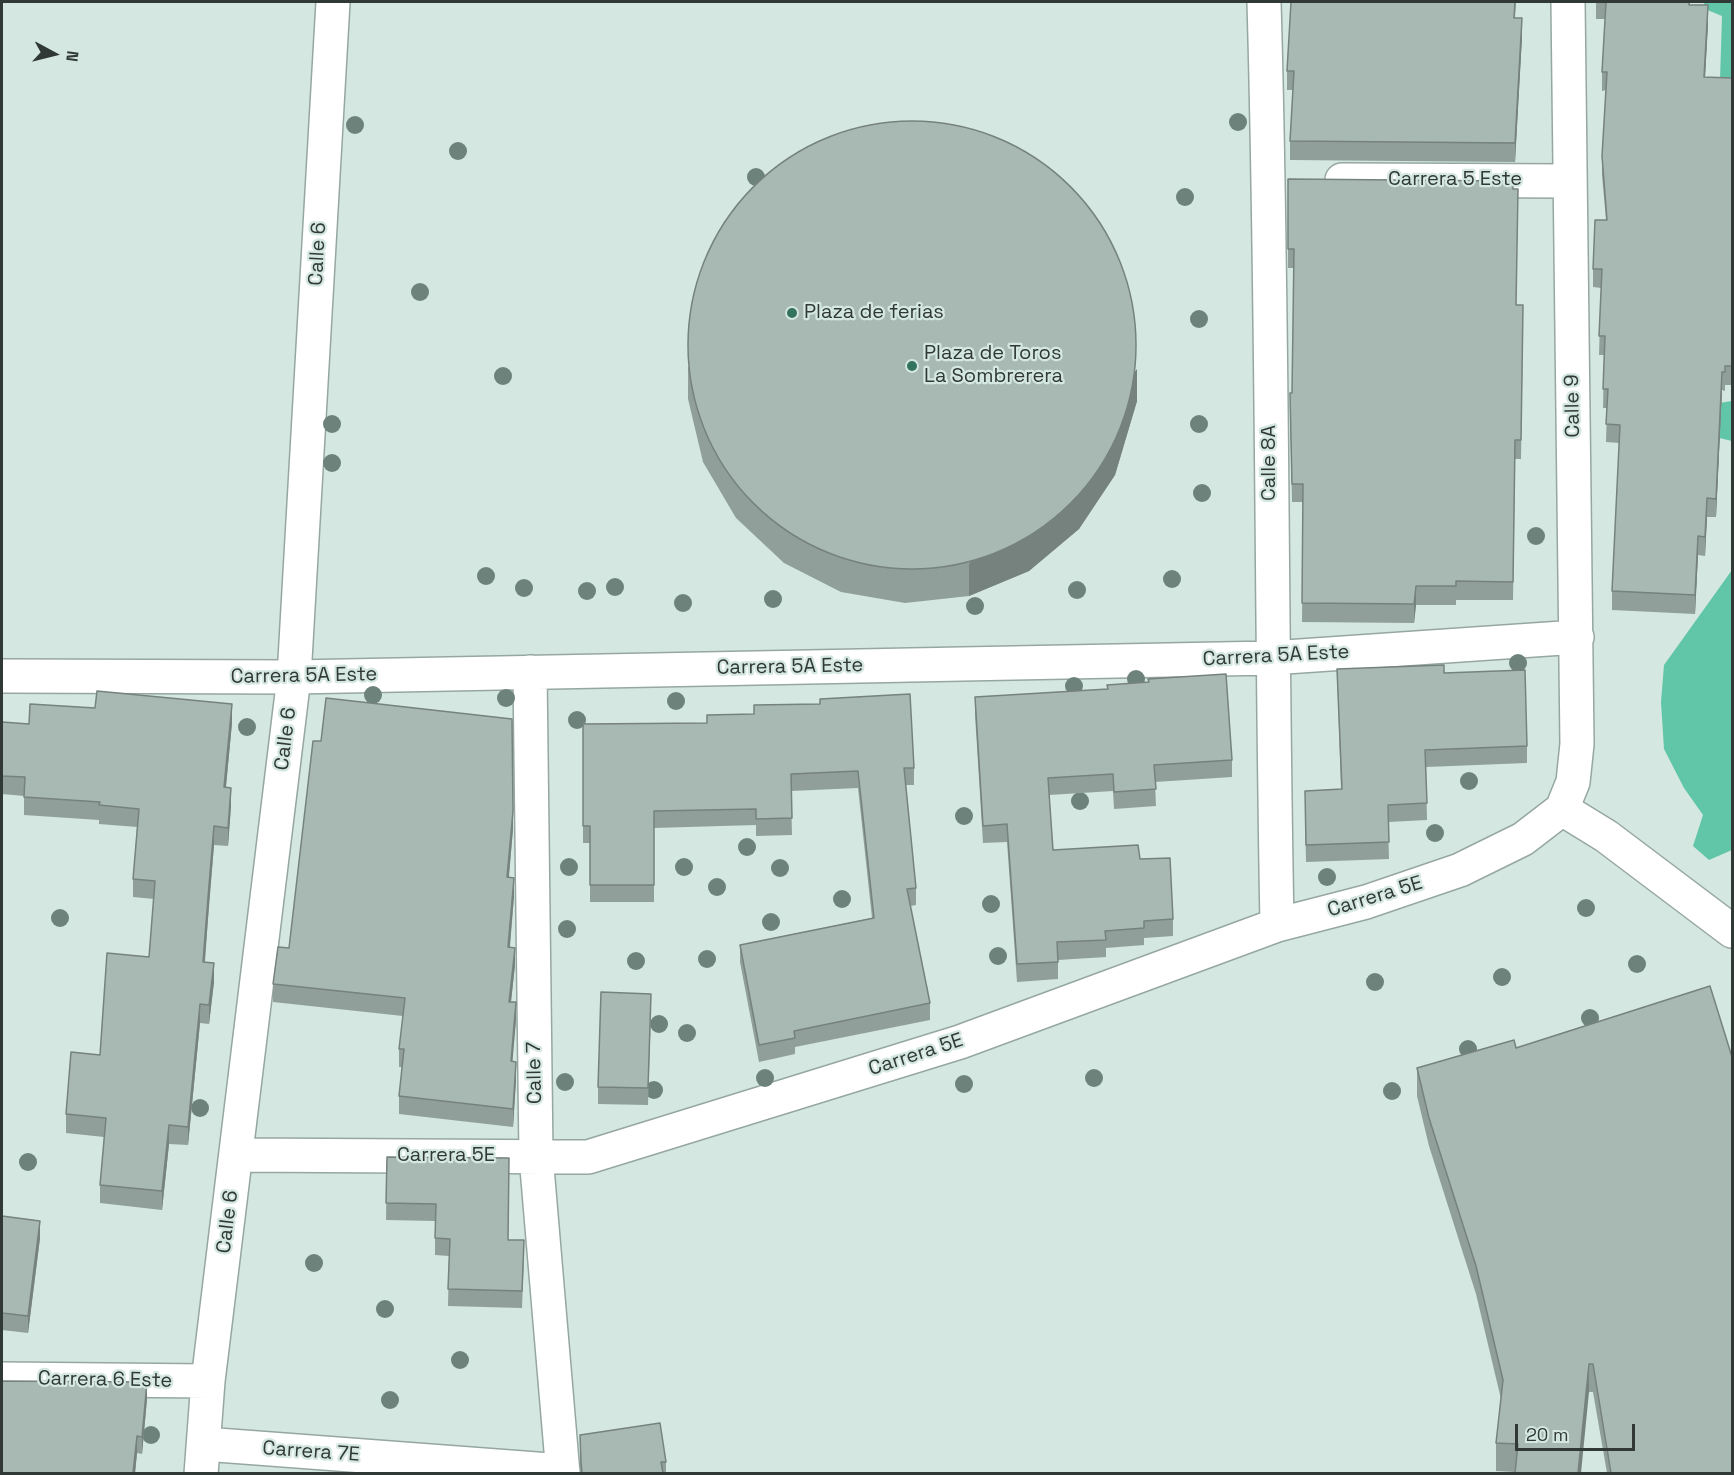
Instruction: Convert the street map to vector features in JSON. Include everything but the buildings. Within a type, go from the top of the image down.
[{"type":"street","name":"Calle 6","points":[[202,1459],[208,1382],[294,678],[333,2]]},
{"type":"street","name":"Calle 8A","points":[[1264,2],[1293,179],[1271,658],[1277,924]]},
{"type":"street","name":"Calle 9","points":[[1562,809],[1573,782],[1577,744],[1568,2]]},
{"type":"street","name":"Carrera 5 Este","points":[[1293,179],[1569,181]]},
{"type":"street","name":"Carrera 5A Este","points":[[2,676],[294,678],[1271,658],[1577,637]]},
{"type":"street","name":"Calle 7","points":[[530,672],[536,1156],[563,1472]]},
{"type":"street","name":"Carrera 5E","points":[[237,1155],[588,1157],[960,1042],[1277,924],[1366,902],[1460,870],[1523,838],[1562,809]]},
{"type":"street","points":[[1562,809],[1606,836],[1732,931]]},
{"type":"street","name":"Carrera 6 Este","points":[[2,1379],[208,1382]]},
{"type":"street","name":"Carrera 7E","points":[[202,1459],[563,1472]]},
{"type":"green space","points":[[1704,2],[1732,2],[1732,82],[1720,80],[1722,16],[1705,9]]},
{"type":"green space","points":[[1732,401],[1732,441],[1711,436],[1706,405]]},
{"type":"green space","points":[[1732,570],[1732,850],[1709,860],[1693,846],[1703,815],[1684,788],[1664,749],[1661,702],[1664,665]]},
{"type":"place","name":"Plaza de ferias","points":[[792,313]]},
{"type":"place","name":"Plaza de Toros La Sombrerera","points":[[912,366]]}]
